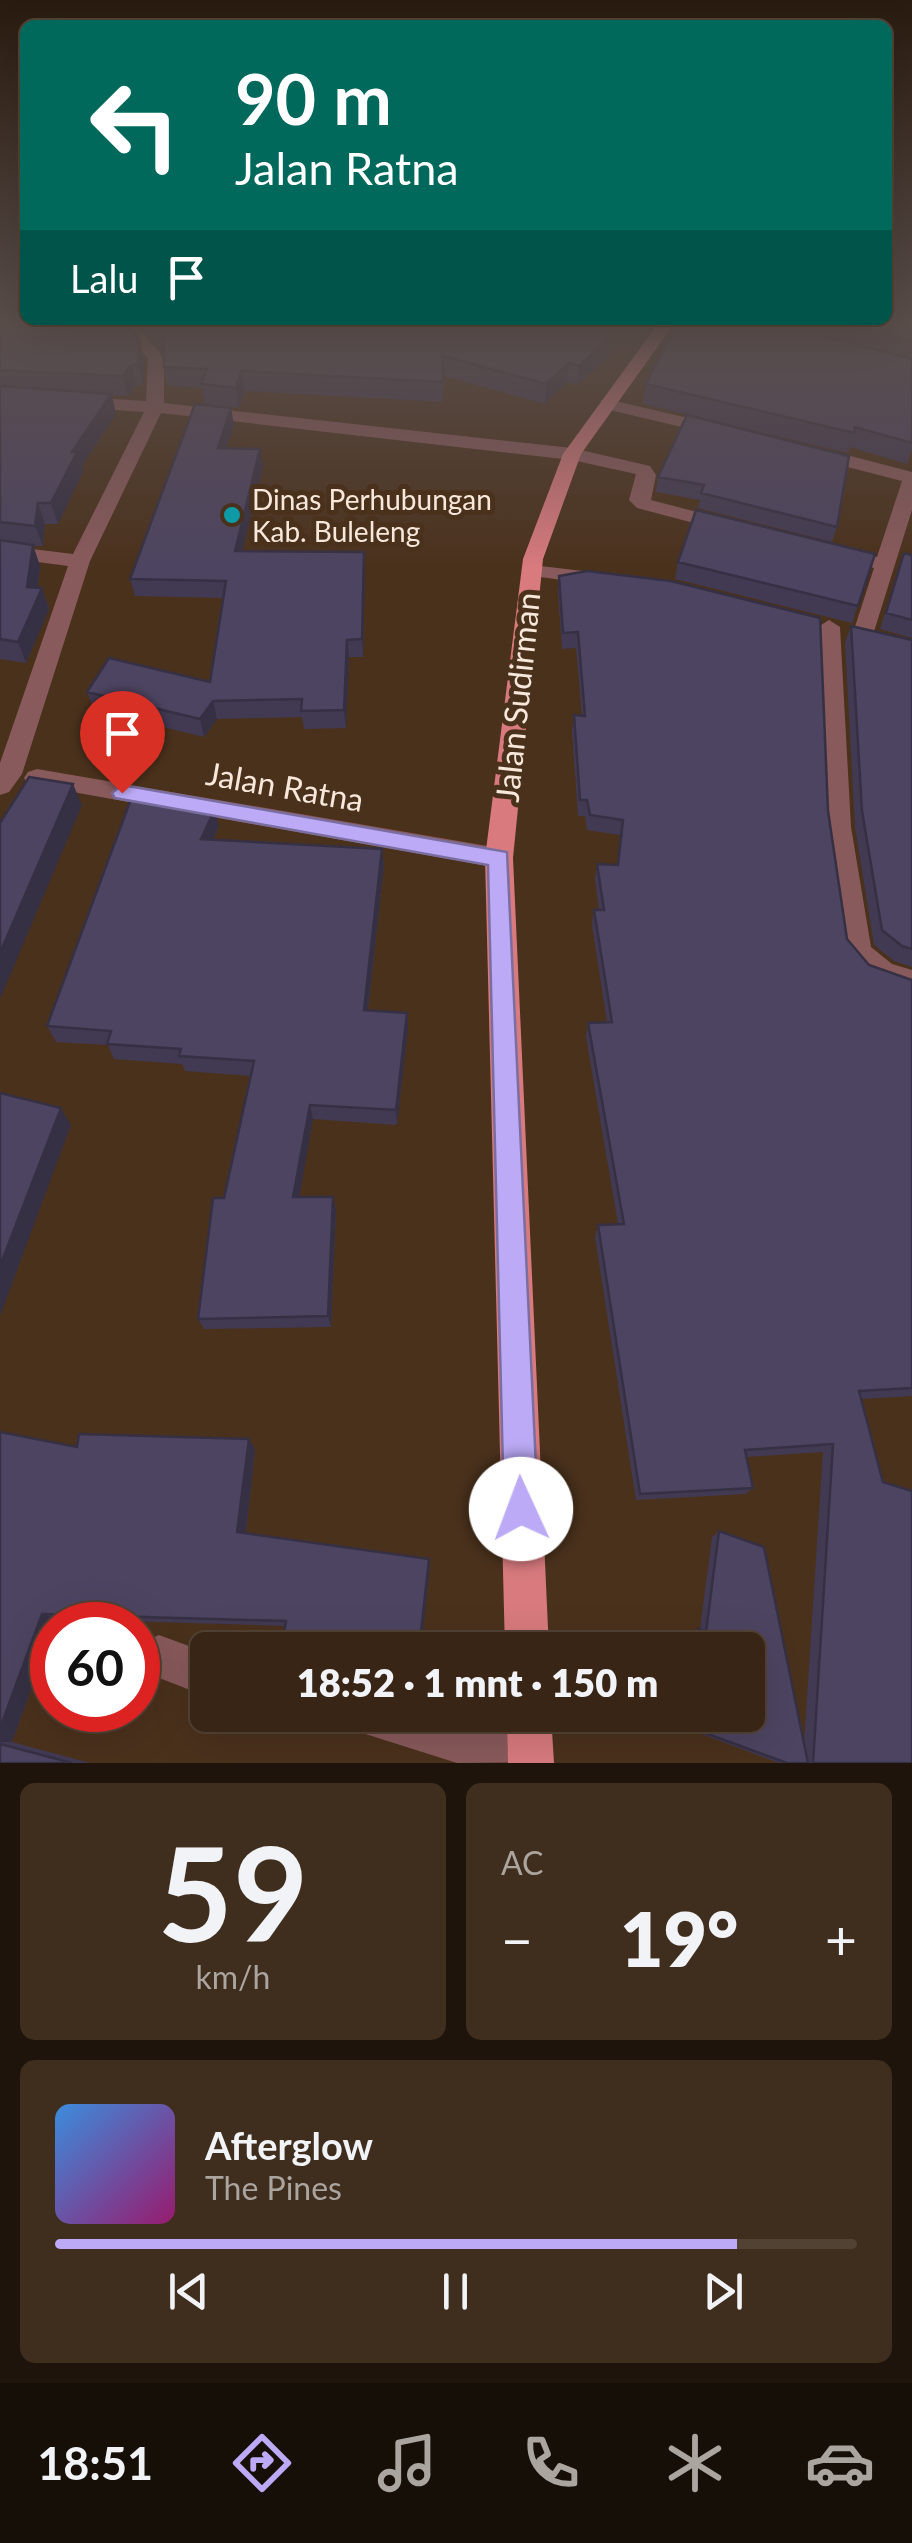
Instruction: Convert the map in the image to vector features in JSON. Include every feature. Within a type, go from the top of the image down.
[{"type":"main road","name":"Jalan Sudirman","points":[[525,1632],[499,858],[533,558],[572,454],[607,404]]},
{"type":"main road","points":[[530,1732],[531,1762]]},
{"type":"street","points":[[97,403],[572,454],[643,470],[647,475],[640,500],[650,506],[755,533]]},
{"type":"street","points":[[3,777],[80,561],[154,403]]},
{"type":"street","points":[[607,404],[735,434]]},
{"type":"street","points":[[790,447],[912,478],[885,565],[871,638],[821,625],[838,827],[857,953],[883,974],[912,982]]},
{"type":"street","points":[[811,547],[885,565]]},
{"type":"street","points":[[0,550],[80,561]]},
{"type":"street","points":[[532,571],[630,583]]},
{"type":"street","name":"Jalan Ratna","points":[[3,777],[499,858]]},
{"type":"street","points":[[160,1657],[190,1668]]},
{"type":"street","points":[[430,1732],[531,1762]]},
{"type":"building","points":[[0,403],[105,403],[72,452],[77,452],[51,503],[38,503],[35,526],[0,522]]},
{"type":"building","points":[[728,403],[912,403],[912,443],[855,427],[854,433]]},
{"type":"building","points":[[195,404],[231,408],[218,448],[260,449],[235,551],[364,552],[362,639],[347,640],[344,710],[301,711],[302,699],[213,701],[200,719],[87,692],[109,658],[210,682],[226,581],[130,579]]},
{"type":"building","points":[[687,415],[849,456],[837,527],[701,493],[704,485],[658,477]]},
{"type":"building","points":[[696,510],[875,554],[858,606],[678,562]]},
{"type":"building","points":[[0,540],[33,545],[27,587],[42,588],[18,642],[0,639]]},
{"type":"building","points":[[904,553],[912,555],[912,620],[886,613]]},
{"type":"building","points":[[587,571],[671,581],[820,618],[828,811],[847,939],[869,965],[912,980],[912,1388],[859,1391],[883,1482],[912,1491],[912,1763],[813,1763],[833,1444],[745,1450],[753,1488],[640,1494],[598,1225],[624,1224],[588,1023],[612,1022],[594,910],[604,910],[597,864],[618,865],[623,820],[590,815],[587,800],[580,800],[574,715],[585,716],[578,632],[563,633],[559,576]]},
{"type":"building","points":[[851,626],[912,640],[912,949],[882,930],[862,811]]},
{"type":"building","points":[[29,777],[73,784],[0,953],[0,823]]},
{"type":"building","points":[[132,796],[215,809],[201,839],[382,849],[364,1010],[407,1013],[396,1110],[310,1105],[293,1197],[333,1197],[328,1316],[198,1319],[213,1198],[224,1198],[254,1061],[179,1056],[181,1049],[107,1044],[111,1031],[47,1026]]},
{"type":"building","points":[[0,1093],[61,1108],[0,1266]]},
{"type":"building","points":[[0,1432],[77,1447],[79,1434],[249,1439],[237,1532],[429,1559],[421,1632],[284,1632],[286,1621],[160,1617],[160,1602],[30,1602],[30,1647],[0,1728]]},
{"type":"building","points":[[719,1531],[764,1547],[808,1763],[787,1763],[702,1732],[765,1732],[765,1632],[706,1632]]},
{"type":"building","points":[[0,1744],[72,1763],[0,1763]]},
{"type":"place","name":"Dinas Perhubungan Kab. Buleleng","points":[[232,515]]},
{"type":"route","points":[[122,793],[499,858],[521,1509]]}]
